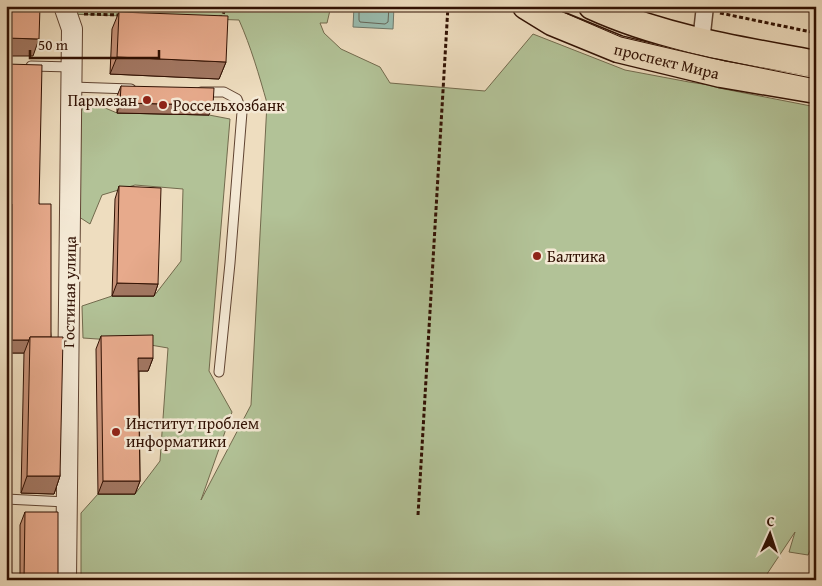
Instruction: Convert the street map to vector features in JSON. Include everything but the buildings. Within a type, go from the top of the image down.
[{"type":"main road","name":"проспект Мира","points":[[526,6],[552,22],[618,49],[722,74],[816,90]]},
{"type":"main road","name":"проспект Мира","points":[[592,6],[619,18],[701,42],[816,64]]},
{"type":"street","points":[[701,42],[705,8]]},
{"type":"street","name":"Гостиная улица","points":[[66,10],[72,28],[66,580]]},
{"type":"lane","points":[[25,66],[71,67]]},
{"type":"lane","points":[[71,87],[138,89]]},
{"type":"lane","points":[[196,91],[224,92],[237,99],[242,112],[219,372]]},
{"type":"lane","points":[[6,499],[66,502]]},
{"type":"path","points":[[132,15],[134,6]]},
{"type":"path","points":[[132,15],[148,6]]},
{"type":"path","points":[[212,17],[222,18],[226,6]]},
{"type":"path","points":[[418,515],[448,6]]},
{"type":"path","points":[[705,8],[816,33]]},
{"type":"path","points":[[66,10],[122,15]]},
{"type":"path","points":[[132,15],[142,16]]},
{"type":"shaded area","name":"Балтика","points":[[64,6],[331,6],[327,23],[320,23],[324,33],[341,49],[380,67],[390,83],[485,91],[533,34],[625,70],[816,107],[816,538],[808,555],[789,552],[795,532],[763,580],[81,580],[81,513],[98,494],[135,494],[160,461],[168,348],[127,341],[83,338],[82,306],[112,296],[154,296],[181,261],[183,189],[135,185],[102,195],[90,224],[76,215],[81,114],[84,99],[117,113],[209,115],[230,119],[209,371],[232,412],[201,500],[251,405],[267,103],[239,20],[67,14]]},
{"type":"water","points":[[354,6],[394,6],[393,29],[353,27]]},
{"type":"tram line","points":[[549,6],[621,37],[711,58],[816,79]]},
{"type":"place","name":"Пармезан","points":[[147,100]]},
{"type":"place","name":"Россельхозбанк","points":[[163,105]]},
{"type":"place","name":"Балтика","points":[[537,256]]},
{"type":"place","name":"Институт проблем информатики","points":[[116,432]]}]
